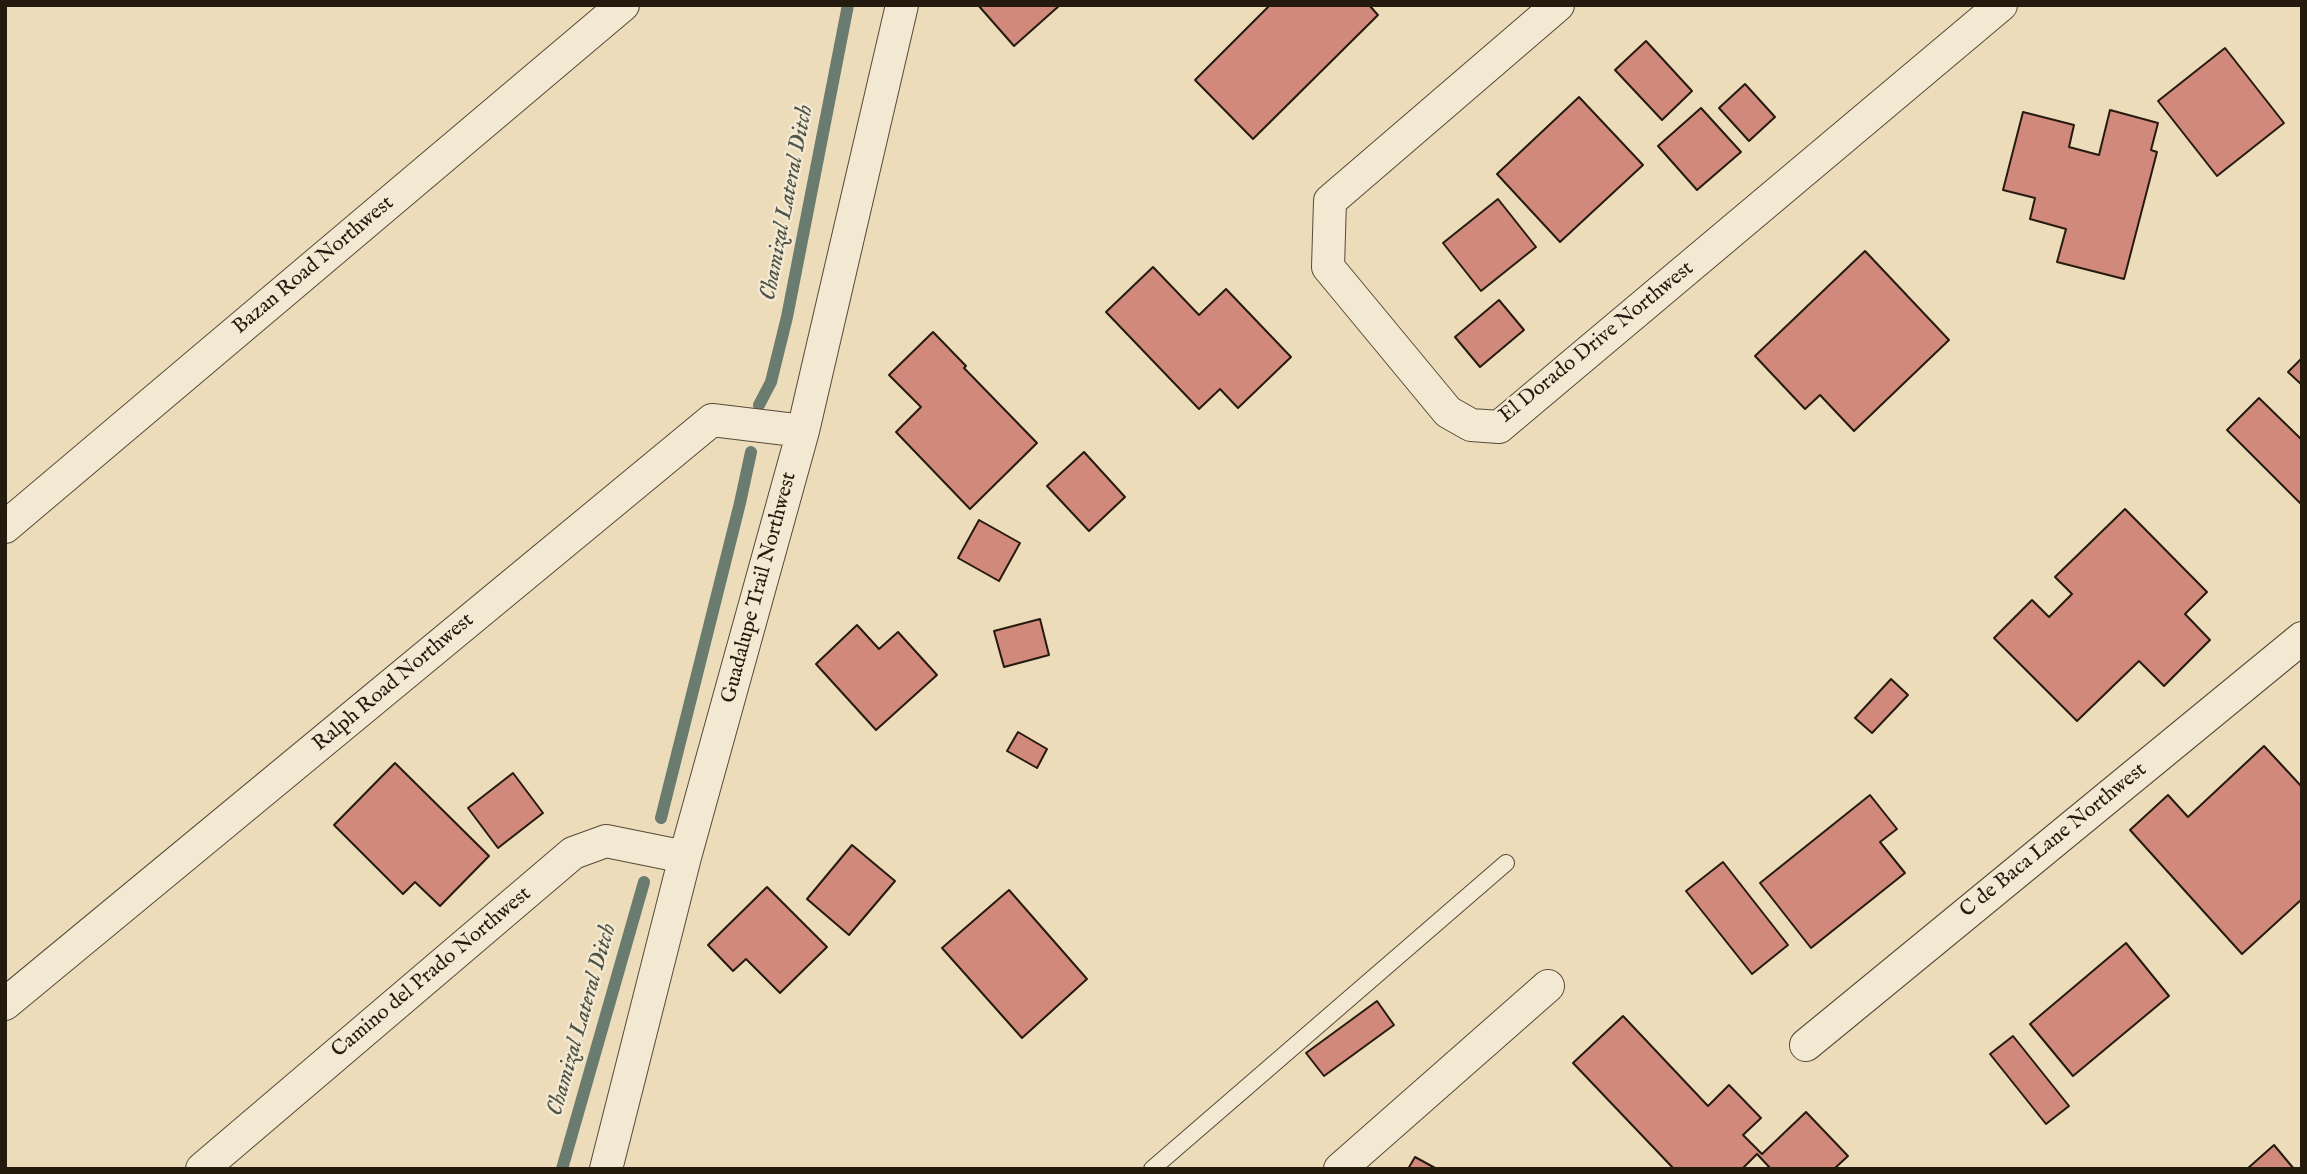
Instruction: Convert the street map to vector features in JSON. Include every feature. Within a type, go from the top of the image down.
[{"type":"street","name":"Bazan Road Northwest","points":[[5,527],[624,5]]},
{"type":"street","name":"Guadalupe Trail Northwest","points":[[606,1169],[685,857],[803,431],[902,5]]},
{"type":"street","name":"El Dorado Drive Northwest","points":[[1558,5],[1330,201],[1328,267],[1448,412],[1471,425],[1499,427],[2001,5]]},
{"type":"street","name":"Ralph Road Northwest","points":[[5,1004],[712,420],[803,431]]},
{"type":"street","name":"C de Baca Lane Northwest","points":[[1806,1045],[2302,638]]},
{"type":"street","name":"Camino del Prado Northwest","points":[[202,1169],[573,853],[606,841],[685,857]]},
{"type":"street","points":[[1340,1169],[1548,986]]},
{"type":"lane","points":[[1152,1169],[1506,863]]},
{"type":"building","points":[[978,5],[1060,5],[1014,46]]},
{"type":"building","points":[[1270,5],[1369,5],[1378,15],[1253,139],[1195,80]]},
{"type":"building","points":[[1646,41],[1692,91],[1662,120],[1615,70]]},
{"type":"building","points":[[2225,48],[2284,123],[2217,176],[2158,101]]},
{"type":"building","points":[[1745,84],[1775,117],[1749,141],[1719,108]]},
{"type":"building","points":[[1579,97],[1643,165],[1560,242],[1497,174]]},
{"type":"building","points":[[1701,108],[1741,152],[1697,190],[1658,146]]},
{"type":"building","points":[[2110,110],[2158,123],[2151,150],[2157,152],[2124,279],[2057,262],[2066,229],[2030,219],[2035,198],[2003,190],[2023,112],[2074,125],[2069,147],[2099,155]]},
{"type":"building","points":[[1498,199],[1536,247],[1481,291],[1443,243]]},
{"type":"building","points":[[1865,251],[1949,340],[1854,431],[1820,395],[1805,409],[1755,356]]},
{"type":"building","points":[[1153,267],[1199,315],[1226,289],[1291,357],[1238,408],[1220,389],[1199,409],[1106,312]]},
{"type":"building","points":[[1499,300],[1524,330],[1480,367],[1455,337]]},
{"type":"building","points":[[933,332],[1037,443],[970,509],[896,432],[921,407],[889,375]]},
{"type":"building","points":[[2302,358],[2302,385],[2288,372]]},
{"type":"building","points":[[2259,398],[2302,440],[2302,505],[2227,430]]},
{"type":"building","points":[[1084,452],[1125,497],[1089,531],[1047,486]]},
{"type":"building","points":[[2125,509],[2207,592],[2185,614],[2210,640],[2164,686],[2139,661],[2077,721],[1994,638],[2032,600],[2049,617],[2072,594],[2055,577]]},
{"type":"building","points":[[979,520],[1020,543],[999,581],[958,558]]},
{"type":"building","points":[[1040,619],[1049,655],[1004,667],[994,631]]},
{"type":"building","points":[[857,625],[879,649],[898,632],[937,675],[876,730],[816,664]]},
{"type":"building","points":[[1891,679],[1908,695],[1872,733],[1855,718]]},
{"type":"building","points":[[1018,732],[1047,749],[1037,768],[1007,751]]},
{"type":"building","points":[[2264,746],[2302,787],[2302,899],[2242,954],[2130,830],[2168,795],[2188,817]]},
{"type":"building","points":[[395,763],[489,856],[440,906],[415,882],[403,894],[334,825]]},
{"type":"building","points":[[513,773],[543,813],[498,848],[468,808]]},
{"type":"building","points":[[1870,795],[1897,829],[1880,842],[1905,873],[1811,948],[1760,883]]},
{"type":"building","points":[[852,845],[895,881],[849,935],[807,899]]},
{"type":"building","points":[[1723,862],[1788,945],[1752,974],[1686,891]]},
{"type":"building","points":[[767,887],[827,947],[780,993],[746,959],[733,971],[708,945]]},
{"type":"building","points":[[1009,890],[1087,979],[1022,1038],[942,948]]},
{"type":"building","points":[[2126,943],[2169,996],[2073,1076],[2030,1024]]},
{"type":"building","points":[[1377,1001],[1394,1025],[1324,1076],[1306,1053]]},
{"type":"building","points":[[1623,1016],[1708,1106],[1729,1085],[1761,1118],[1743,1135],[1762,1154],[1806,1112],[1848,1156],[1834,1169],[1771,1169],[1757,1154],[1742,1169],[1674,1169],[1573,1063]]},
{"type":"building","points":[[2013,1036],[2069,1106],[2046,1124],[1990,1054]]},
{"type":"building","points":[[2274,1145],[2294,1169],[2247,1169]]},
{"type":"building","points":[[1415,1157],[1437,1169],[1408,1169]]},
{"type":"waterway","name":"Chamizal Lateral Ditch","points":[[759,405],[771,382],[787,317],[848,5]]},
{"type":"waterway","name":"Chamizal Lateral Ditch","points":[[661,818],[751,452]]},
{"type":"waterway","name":"Chamizal Lateral Ditch","points":[[562,1169],[644,882]]}]
